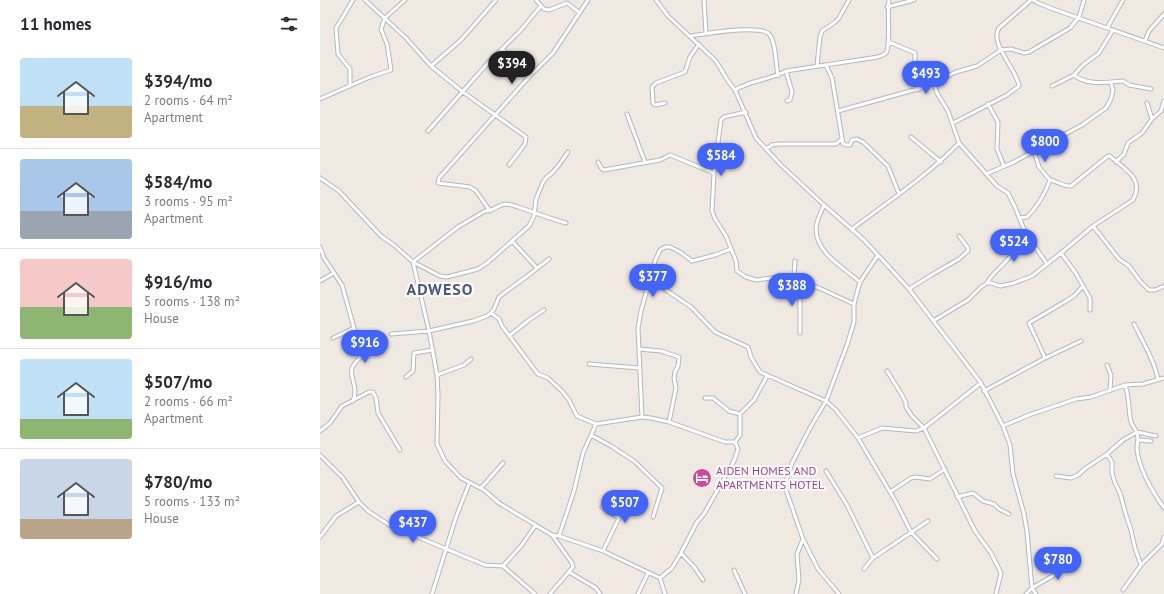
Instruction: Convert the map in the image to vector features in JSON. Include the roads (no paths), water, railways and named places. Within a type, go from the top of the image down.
[{"type":"street","points":[[350,86],[350,69],[338,54],[336,28],[353,0]]},
{"type":"street","points":[[365,0],[406,38],[431,66],[463,92],[495,114],[514,130],[526,137],[525,144],[509,165]]},
{"type":"street","points":[[320,99],[391,70],[387,44],[381,29],[385,18],[405,0]]},
{"type":"street","points":[[431,66],[461,40],[496,0]]},
{"type":"street","points":[[536,0],[540,7],[544,9],[550,10],[567,3],[580,13]]},
{"type":"street","points":[[490,211],[476,191],[470,188],[441,184],[438,183],[438,181],[495,114],[553,53],[588,0]]},
{"type":"street","points":[[656,0],[668,16],[716,61],[735,90],[746,112],[756,138],[824,205],[864,240],[878,255],[909,289],[981,383],[984,392],[1003,426],[1010,445],[1013,474],[1024,514],[1027,532],[1032,588],[1036,594]]},
{"type":"street","points":[[704,0],[706,33]]},
{"type":"street","points":[[818,65],[820,37],[822,31],[839,18],[849,0]]},
{"type":"street","points":[[735,90],[750,83],[778,76],[786,71],[878,57],[885,54],[888,49],[889,42],[887,7],[889,0]]},
{"type":"street","points":[[887,7],[914,0]]},
{"type":"street","points":[[953,123],[1007,95],[1019,86],[1001,50],[997,31],[1032,0],[1164,48]]},
{"type":"street","points":[[838,111],[918,90],[956,72],[977,66],[1001,50],[1011,49],[1024,53],[1029,52],[1070,28],[1079,17],[1084,0]]},
{"type":"street","points":[[1107,28],[1123,0]]},
{"type":"street","points":[[428,131],[520,31],[540,7]]},
{"type":"street","points":[[1146,41],[1149,31],[1164,14]]},
{"type":"street","points":[[690,36],[750,29],[766,32],[770,35],[774,47],[778,76]]},
{"type":"street","points":[[1052,86],[1074,75],[1083,65],[1099,53],[1113,30]]},
{"type":"street","points":[[889,42],[914,53],[915,78],[918,90]]},
{"type":"street","points":[[665,103],[654,105],[652,87],[656,83],[686,72],[690,57],[698,44]]},
{"type":"street","points":[[502,49],[517,61],[529,77]]},
{"type":"street","points":[[826,65],[832,78],[843,144],[850,145],[852,140],[857,139],[863,142],[888,166],[899,194]]},
{"type":"street","points":[[786,71],[792,92],[790,100],[787,100]]},
{"type":"street","points":[[1074,75],[1078,78],[1091,82],[1111,83],[1123,81],[1129,85],[1151,88]]},
{"type":"street","points":[[934,83],[948,111],[959,143],[997,186],[1008,194],[1025,232],[1047,264]]},
{"type":"street","points":[[986,174],[1034,151],[1082,125],[1106,108],[1111,99],[1113,90],[1111,83]]},
{"type":"street","points":[[1116,162],[1124,154],[1128,143],[1142,133],[1152,119],[1161,111],[1164,100]]},
{"type":"street","points":[[1147,103],[1152,119]]},
{"type":"street","points":[[988,104],[998,122],[997,149],[1004,166]]},
{"type":"street","points":[[746,112],[724,117],[721,120],[714,173],[712,211],[715,219],[726,236],[736,261],[737,270],[746,278],[756,280],[794,275],[802,282],[854,304]]},
{"type":"street","points":[[627,114],[645,162]]},
{"type":"street","points":[[911,137],[941,162]]},
{"type":"street","points":[[766,149],[772,145],[780,144],[836,144],[842,139]]},
{"type":"street","points":[[852,229],[914,184],[941,162],[959,143]]},
{"type":"street","points":[[987,283],[1000,286],[1014,283],[1032,276],[1093,226],[1123,208],[1135,196],[1137,185],[1135,181],[1124,168],[1110,156],[1108,156],[1071,186],[1067,186],[1055,180],[1050,180],[1039,167],[1034,151]]},
{"type":"street","points":[[320,178],[339,191],[381,236],[394,245],[413,262],[440,276],[447,277],[478,269],[529,226],[534,216],[536,199],[543,182],[559,165],[568,152]]},
{"type":"street","points":[[598,162],[604,170],[660,160],[670,155],[714,173]]},
{"type":"street","points":[[1019,218],[1027,218],[1046,192],[1050,180]]},
{"type":"street","points":[[413,262],[458,227],[485,211],[490,211],[504,204],[566,222]]},
{"type":"street","points":[[824,205],[816,227],[818,241],[821,247],[837,264],[860,282]]},
{"type":"street","points":[[1093,226],[1119,259],[1129,266],[1149,290],[1155,290],[1164,286]]},
{"type":"street","points":[[933,321],[968,300],[987,283],[991,276],[1013,252],[1025,232]]},
{"type":"street","points":[[909,289],[968,252],[968,248],[959,236]]},
{"type":"street","points":[[512,241],[537,268]]},
{"type":"street","points":[[642,417],[638,328],[655,260],[660,250],[665,247],[670,247],[692,261],[731,249]]},
{"type":"street","points":[[320,248],[324,258],[342,285],[354,328],[363,352],[352,368],[355,395],[352,401]]},
{"type":"street","points":[[1061,253],[1090,298],[1090,310]]},
{"type":"street","points":[[839,594],[818,569],[804,539],[786,490],[787,478],[792,463],[826,401],[854,322],[854,304],[860,282],[878,255]]},
{"type":"street","points":[[391,334],[429,331],[473,321],[487,316],[494,309],[500,297],[504,293],[549,259]]},
{"type":"street","points":[[794,275],[795,261]]},
{"type":"street","points":[[413,262],[433,350],[438,394],[437,444],[445,461],[461,478],[469,484],[481,488],[500,503],[535,526],[552,535],[603,551],[660,578]]},
{"type":"street","points":[[320,281],[334,273]]},
{"type":"street","points":[[651,276],[666,290],[691,307],[715,332],[748,347],[751,358],[758,370],[767,376],[826,401],[836,410],[858,438],[890,492],[911,532],[937,559]]},
{"type":"street","points":[[800,333],[800,293],[802,282]]},
{"type":"street","points":[[1045,358],[1029,323],[1074,296],[1083,286]]},
{"type":"street","points":[[509,336],[544,310]]},
{"type":"street","points":[[491,313],[498,319],[521,353],[538,374],[548,378],[569,400],[577,416],[596,424],[642,417],[669,422],[725,442],[735,442]]},
{"type":"street","points":[[1134,324],[1153,363],[1158,379]]},
{"type":"street","points":[[334,338],[354,328]]},
{"type":"street","points":[[984,392],[1045,358],[1081,341]]},
{"type":"street","points":[[639,349],[661,351],[679,357],[674,378],[676,388],[669,422]]},
{"type":"street","points":[[406,377],[413,371],[414,353],[433,350]]},
{"type":"street","points":[[437,375],[464,365],[471,360]]},
{"type":"street","points":[[589,364],[639,368]]},
{"type":"street","points":[[1106,365],[1111,375],[1110,390]]},
{"type":"street","points":[[887,371],[906,403],[906,407],[912,416],[924,428],[946,469],[957,496],[975,531],[992,553],[1001,573],[996,594]]},
{"type":"street","points":[[735,442],[740,435],[740,414],[754,400],[767,376]]},
{"type":"street","points":[[1003,426],[1029,415],[1125,385],[1143,384],[1164,378]]},
{"type":"street","points":[[858,438],[882,428],[916,431],[924,428],[981,383]]},
{"type":"street","points":[[1125,385],[1128,393],[1132,423],[1137,432],[1137,448],[1141,464],[1152,492],[1164,508]]},
{"type":"street","points":[[320,431],[330,422],[342,406],[369,392],[373,392],[376,398],[378,413],[400,450]]},
{"type":"street","points":[[705,398],[712,398],[729,411],[740,414]]},
{"type":"street","points":[[559,536],[574,491],[583,453],[596,424]]},
{"type":"street","points":[[1056,476],[1071,478],[1078,475],[1107,454],[1123,440],[1137,432],[1156,436]]},
{"type":"street","points":[[591,435],[634,461],[662,488],[652,517]]},
{"type":"street","points":[[1138,440],[1151,441]]},
{"type":"street","points":[[660,578],[672,568],[697,522],[704,514],[734,461],[738,449],[735,442]]},
{"type":"street","points":[[1107,454],[1112,462],[1112,472],[1115,483],[1120,493],[1135,548],[1141,564]]},
{"type":"street","points":[[320,455],[343,478],[359,502],[368,511],[391,526],[486,565],[503,566],[535,594]]},
{"type":"street","points":[[481,488],[503,463]]},
{"type":"street","points":[[890,492],[910,478],[930,479],[946,469]]},
{"type":"street","points":[[826,471],[847,506],[873,558]]},
{"type":"street","points":[[432,594],[445,549],[469,484]]},
{"type":"street","points":[[957,496],[973,493],[983,501],[992,503],[999,509],[1009,514]]},
{"type":"street","points":[[320,537],[336,516],[359,502]]},
{"type":"street","points":[[602,507],[619,518],[603,551]]},
{"type":"street","points":[[864,569],[873,558],[928,521]]},
{"type":"street","points":[[503,566],[521,546],[535,526]]},
{"type":"street","points":[[550,594],[573,567],[572,563],[552,535]]},
{"type":"street","points":[[1123,590],[1141,564],[1163,545],[1164,537]]},
{"type":"street","points":[[796,594],[799,580],[797,554],[804,539]]},
{"type":"street","points":[[681,553],[703,580]]},
{"type":"street","points":[[1026,594],[1032,588],[1056,574],[1072,560]]},
{"type":"street","points":[[734,570],[745,594]]},
{"type":"street","points":[[569,572],[596,588],[600,594]]},
{"type":"street","points":[[638,594],[648,573]]},
{"type":"street","points":[[660,578],[665,594]]},
{"type":"place","name":"AIDEN HOMES AND APARTMENTS HOTEL","points":[[702,478]]},
{"type":"district","name":"ADWESO","points":[[440,289]]}]
